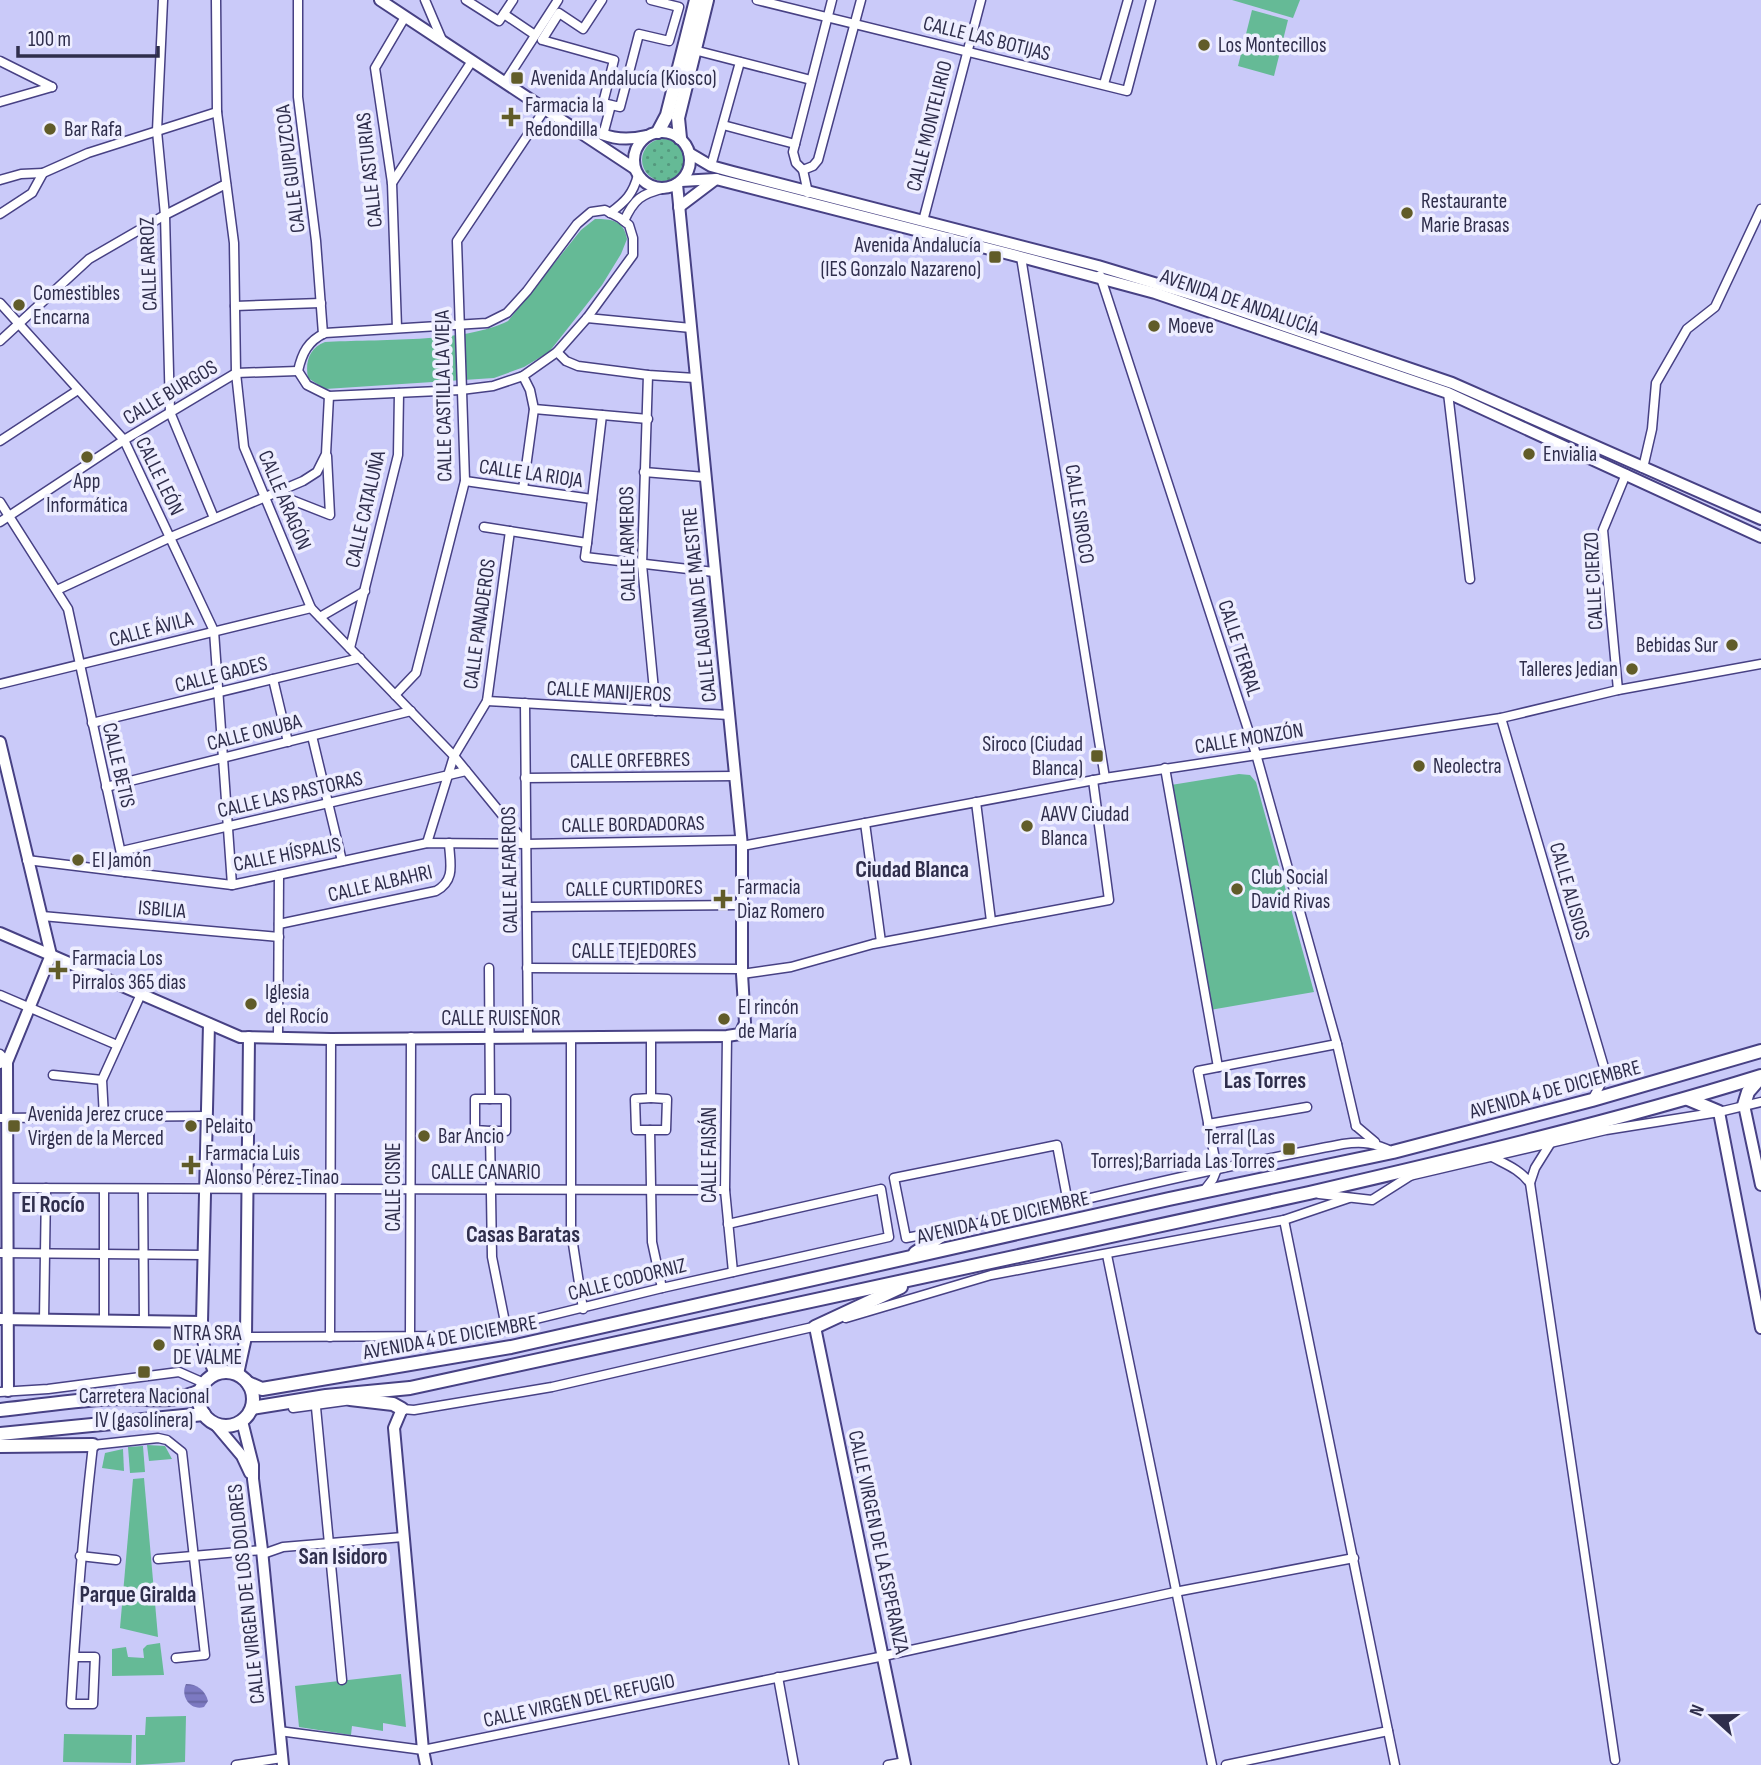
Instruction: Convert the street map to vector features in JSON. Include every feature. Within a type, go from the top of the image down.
[{"type":"main road","points":[[652,134],[667,115],[696,0]]},
{"type":"main road","points":[[680,138],[678,118],[707,0]]},
{"type":"main road","name":"AVENIDA 4 DE DICIEMBRE","points":[[243,1378],[262,1389],[511,1347],[1393,1152],[1592,1100],[1761,1051]]},
{"type":"main road","points":[[1744,1105],[1748,1092],[1761,1077]]},
{"type":"main road","name":"AVENIDA 4 DE DICIEMBRE","points":[[252,1408],[422,1385],[1309,1193],[1688,1099],[1761,1077]]},
{"type":"main road","points":[[1688,1099],[1719,1112]]},
{"type":"main road","points":[[908,1258],[950,1230]]},
{"type":"main road","points":[[815,1327],[924,1277]]},
{"type":"main road","points":[[0,1410],[121,1398],[142,1401],[186,1397],[202,1387],[215,1374],[222,1372],[243,1378],[252,1408],[242,1421],[229,1426],[215,1424],[204,1414],[200,1405],[202,1387]]},
{"type":"main road","points":[[319,1399],[393,1404],[402,1409]]},
{"type":"main road","points":[[0,1434],[204,1414]]},
{"type":"main road","points":[[0,1446],[93,1445]]},
{"type":"street","name":"CALLE ARROZ","points":[[163,0],[157,131],[165,215],[170,412],[214,518]]},
{"type":"street","name":"CALLE ARAGÓN","points":[[216,0],[217,112],[234,243],[236,373],[243,447],[312,608],[454,756],[526,844]]},
{"type":"street","name":"CALLE GUIPUZCOA","points":[[298,0],[298,97],[316,241],[323,334]]},
{"type":"street","points":[[426,0],[442,40]]},
{"type":"street","points":[[466,0],[499,21],[513,0]]},
{"type":"street","points":[[558,0],[542,40],[614,60],[603,103],[620,107],[639,34],[669,41],[679,7],[651,0]]},
{"type":"street","points":[[505,82],[536,35],[559,13],[583,29],[602,0]]},
{"type":"street","name":"CALLE LAS BOTIJAS","points":[[757,0],[1127,91],[1151,0]]},
{"type":"street","points":[[808,193],[803,170],[796,163],[793,152],[832,0]]},
{"type":"street","points":[[788,187],[803,170],[813,166],[818,160],[861,0]]},
{"type":"street","name":"CALLE MONTELIRIO","points":[[923,221],[981,0]]},
{"type":"street","points":[[1104,84],[1128,0]]},
{"type":"street","points":[[384,1],[636,171],[649,186],[665,188]]},
{"type":"street","points":[[504,14],[536,35]]},
{"type":"street","name":"CALLE ASTURIAS","points":[[397,328],[392,183],[376,68],[405,17]]},
{"type":"street","points":[[674,24],[689,27]]},
{"type":"street","points":[[694,50],[811,80]]},
{"type":"street","points":[[0,61],[52,87],[0,102]]},
{"type":"street","points":[[392,183],[472,61]]},
{"type":"street","points":[[711,166],[740,62]]},
{"type":"street","points":[[603,135],[611,105]]},
{"type":"street","name":"CALLE CASTILLA LA VIEJA","points":[[395,695],[416,673],[465,481],[457,241],[545,109]]},
{"type":"street","points":[[0,180],[21,174],[43,173],[88,153],[217,112]]},
{"type":"street","points":[[559,118],[603,135],[629,140],[666,132],[680,138],[689,153],[689,168],[679,182],[650,192],[632,204],[624,221]]},
{"type":"street","points":[[723,125],[795,144]]},
{"type":"street","points":[[610,212],[628,200],[634,189],[635,150],[652,134]]},
{"type":"street","name":"AVENIDA DE ANDALUCÍA","points":[[689,153],[711,166],[808,193],[1098,266],[1197,296],[1452,383],[1761,519]]},
{"type":"street","points":[[0,214],[32,193],[43,173]]},
{"type":"street","points":[[679,207],[716,180]]},
{"type":"street","name":"AVENIDA DE ANDALUCÍA","points":[[679,182],[716,180],[1155,293],[1448,393],[1761,537]]},
{"type":"street","name":"CALLE LAGUNA DE MAESTRE","points":[[679,182],[695,378],[742,843],[742,971],[745,1023],[740,1034],[727,1037]]},
{"type":"street","points":[[0,341],[89,259],[165,215],[226,184]]},
{"type":"street","points":[[1643,468],[1652,429],[1656,383],[1687,329],[1715,307],[1761,209]]},
{"type":"street","points":[[591,212],[610,212],[629,225],[634,255],[587,318],[557,352],[523,376],[493,386],[461,390],[329,396],[307,385],[298,372],[302,355],[313,339],[323,334],[487,323],[507,313],[527,291],[577,224],[591,212]]},
{"type":"street","name":"CALLE SIROCO","points":[[1021,257],[1105,778]]},
{"type":"street","name":"CALLE TERRAL","points":[[1098,266],[1256,754],[1337,1044],[1356,1126]]},
{"type":"street","name":"CALLE LEÓN","points":[[0,303],[124,440],[214,631]]},
{"type":"street","points":[[235,306],[321,303]]},
{"type":"street","points":[[587,318],[691,328]]},
{"type":"street","points":[[557,352],[566,361],[578,366],[695,378]]},
{"type":"street","name":"CALLE BURGOS","points":[[0,522],[124,440],[236,373],[298,372]]},
{"type":"street","name":"CALLE ARMEROS","points":[[648,375],[642,565],[656,711]]},
{"type":"street","points":[[523,376],[530,390],[534,409],[523,489]]},
{"type":"street","points":[[0,441],[78,390]]},
{"type":"street","name":"CALLE CATALUÑA","points":[[350,648],[398,456],[399,393]]},
{"type":"street","points":[[1448,393],[1470,579]]},
{"type":"street","points":[[274,493],[330,515],[327,450],[329,396]]},
{"type":"street","points":[[534,409],[648,419]]},
{"type":"street","points":[[602,415],[585,557],[714,572]]},
{"type":"street","points":[[57,590],[317,472],[327,450]]},
{"type":"street","points":[[644,472],[705,477]]},
{"type":"street","name":"CALLE CIERZO","points":[[1618,690],[1603,530],[1626,474]]},
{"type":"street","name":"CALLE LA RIOJA","points":[[465,481],[593,499]]},
{"type":"street","name":"CALLE BETIS","points":[[0,502],[68,610],[125,872]]},
{"type":"street","points":[[484,527],[587,543]]},
{"type":"street","name":"CALLE PANADEROS","points":[[427,843],[454,756],[487,701],[510,531]]},
{"type":"street","name":"CALLE CATALUÑA","points":[[320,617],[365,591]]},
{"type":"street","name":"CALLE ÁVILA","points":[[0,684],[312,608]]},
{"type":"street","points":[[214,631],[232,885]]},
{"type":"street","name":"CALLE GADES","points":[[92,723],[360,658]]},
{"type":"street","name":"CALLE MONZÓN","points":[[742,843],[1165,768],[1501,718],[1618,690],[1761,664]]},
{"type":"street","points":[[273,679],[288,742]]},
{"type":"street","name":"CALLE MANIJEROS","points":[[487,701],[729,715]]},
{"type":"street","name":"CALLE ALFAREROS","points":[[525,703],[528,1037]]},
{"type":"street","name":"CALLE ONUBA","points":[[106,788],[411,711]]},
{"type":"street","name":"CALLE ALISIOS","points":[[1501,718],[1606,1074],[1592,1100]]},
{"type":"street","points":[[312,736],[342,861]]},
{"type":"street","points":[[0,741],[51,955],[2,1060],[4,1391],[48,1389],[179,1372],[202,1387]]},
{"type":"street","points":[[1165,768],[1218,1067]]},
{"type":"street","name":"CALLE LAS PASTORAS","points":[[122,851],[466,771]]},
{"type":"street","name":"CALLE ORFEBRES","points":[[525,778],[735,776]]},
{"type":"street","name":"CALLE TEJEDORES","points":[[527,968],[742,971],[790,967],[881,942],[1109,900],[1093,780]]},
{"type":"street","points":[[976,802],[991,921]]},
{"type":"street","points":[[865,823],[881,942]]},
{"type":"street","name":"CALLE HÍSPALIS","points":[[27,860],[232,885],[427,843],[449,843]]},
{"type":"street","name":"CALLE BORDADORAS","points":[[449,843],[742,843]]},
{"type":"street","name":"CALLE ALBAHRI","points":[[279,924],[436,891],[446,886],[450,877],[449,843]]},
{"type":"street","points":[[278,1037],[279,875]]},
{"type":"street","name":"CALLE CURTIDORES","points":[[527,907],[742,905]]},
{"type":"street","name":"ISBILIA","points":[[42,916],[279,937]]},
{"type":"street","name":"CALLE RUISEÑOR","points":[[0,933],[240,1037],[727,1037]]},
{"type":"street","points":[[489,968],[490,1099]]},
{"type":"street","points":[[104,1117],[102,1080],[141,994]]},
{"type":"street","points":[[0,995],[117,1045]]},
{"type":"street","points":[[209,1024],[202,1322],[204,1347],[215,1374]]},
{"type":"street","points":[[243,1378],[246,1337],[249,1037]]},
{"type":"street","name":"CALLE CISNE","points":[[410,1337],[411,1037]]},
{"type":"street","points":[[650,1098],[651,1037]]},
{"type":"street","name":"CALLE FAISÁN","points":[[727,1037],[725,1190],[733,1272]]},
{"type":"street","points":[[330,1337],[331,1038]]},
{"type":"street","points":[[571,1038],[571,1231],[583,1309]]},
{"type":"street","points":[[1203,1192],[1217,1169],[1198,1071],[1337,1044]]},
{"type":"street","points":[[53,1075],[102,1080]]},
{"type":"street","points":[[650,1098],[667,1099],[666,1130],[636,1130],[635,1099],[650,1098]]},
{"type":"street","points":[[475,1099],[490,1099],[506,1100],[506,1131],[475,1130],[475,1099]]},
{"type":"street","points":[[1409,1176],[1606,1130],[1719,1112],[1761,1102]]},
{"type":"street","points":[[1744,1105],[1761,1185]]},
{"type":"street","points":[[1208,1124],[1307,1107]]},
{"type":"street","points":[[1719,1112],[1761,1328]]},
{"type":"street","points":[[4,1118],[207,1116]]},
{"type":"street","points":[[1343,1144],[1356,1126],[1376,1143],[1393,1152]]},
{"type":"street","points":[[490,1130],[492,1257],[506,1327]]},
{"type":"street","points":[[650,1130],[652,1242],[662,1288]]},
{"type":"street","points":[[1068,1203],[1057,1145],[894,1178],[906,1238],[950,1230],[1217,1169],[1343,1144],[1362,1141],[1376,1143]]},
{"type":"street","points":[[1551,1143],[1535,1168],[1530,1183],[1615,1760]]},
{"type":"street","points":[[1492,1157],[1510,1165],[1530,1183]]},
{"type":"street","points":[[1309,1193],[1372,1200],[1425,1166]]},
{"type":"street","name":"CALLE CANARIO","points":[[4,1188],[725,1190]]},
{"type":"street","points":[[44,1320],[46,1188]]},
{"type":"street","points":[[104,1189],[104,1321]]},
{"type":"street","points":[[143,1189],[144,1321]]},
{"type":"street","name":"CALLE CODORNIZ","points":[[246,1337],[467,1336],[662,1288],[889,1237],[881,1189],[728,1224]]},
{"type":"street","points":[[426,1765],[394,1428],[402,1409],[552,1387],[815,1327],[991,1275],[1284,1220],[1349,1198]]},
{"type":"street","points":[[1284,1220],[1395,1765]]},
{"type":"street","points":[[4,1253],[204,1255]]},
{"type":"street","points":[[1107,1255],[1212,1765]]},
{"type":"street","points":[[4,1319],[202,1322]]},
{"type":"street","name":"CALLE VIRGEN DE LA ESPERANZA","points":[[815,1327],[905,1763]]},
{"type":"street","points":[[293,1408],[319,1399],[318,1418],[342,1680]]},
{"type":"street","name":"CALLE VIRGEN DE LOS DOLORES","points":[[242,1421],[251,1454],[263,1552],[282,1762]]},
{"type":"street","points":[[215,1424],[243,1455],[253,1479]]},
{"type":"street","points":[[74,1657],[95,1657],[93,1704],[71,1704],[80,1556],[93,1445],[158,1438],[167,1440],[181,1452],[205,1655],[176,1658]]},
{"type":"street","points":[[158,1559],[263,1552],[283,1547],[403,1537]]},
{"type":"street","points":[[80,1556],[116,1560]]},
{"type":"street","name":"CALLE VIRGEN DEL REFUGIO","points":[[279,1731],[423,1750],[884,1656],[1175,1592],[1354,1558]]},
{"type":"street","points":[[778,1677],[794,1765]]},
{"type":"street","points":[[1226,1765],[1388,1731]]},
{"type":"street","points":[[236,1765],[282,1762]]},
{"type":"street","points":[[888,1765],[905,1763]]},
{"type":"green space","points":[[1232,0],[1300,0],[1293,18]]},
{"type":"green space","points":[[1252,10],[1288,20],[1274,76],[1238,66]]},
{"type":"green space","points":[[663,139],[678,145],[684,160],[678,175],[663,181],[648,175],[642,160],[648,145]]},
{"type":"green space","points":[[595,219],[611,220],[623,228],[627,239],[621,254],[602,285],[549,352],[524,367],[494,378],[325,389],[308,378],[309,356],[325,342],[445,337],[490,328],[508,321],[581,230]]},
{"type":"green space","name":"Club Social David Rivas","points":[[1239,774],[1250,775],[1256,782],[1314,992],[1210,1010],[1171,785]]},
{"type":"green space","points":[[147,1445],[165,1446],[172,1459],[149,1461]]},
{"type":"green space","points":[[143,1446],[145,1472],[130,1473],[128,1447]]},
{"type":"green space","points":[[123,1449],[124,1471],[102,1468],[105,1453]]},
{"type":"green space","points":[[144,1478],[158,1637],[120,1628],[133,1479]]},
{"type":"green space","points":[[160,1643],[164,1675],[112,1676],[112,1649],[126,1647],[128,1657],[144,1658],[143,1649],[147,1645]]},
{"type":"green space","points":[[401,1674],[406,1727],[383,1723],[383,1731],[352,1726],[351,1735],[299,1727],[295,1686]]},
{"type":"green space","points":[[186,1716],[185,1762],[136,1765],[136,1735],[145,1735],[146,1717]]},
{"type":"green space","points":[[64,1734],[132,1735],[131,1763],[63,1762]]},
{"type":"shaded area","points":[[186,1684],[194,1685],[203,1691],[208,1701],[204,1707],[194,1707],[188,1702],[184,1693]]},
{"type":"place","name":"Los Montecillos","points":[[1204,45]]},
{"type":"place","name":"Avenida Andalucía (Kiosco)","points":[[517,78]]},
{"type":"place","name":"Farmacia la Redondilla","points":[[511,117]]},
{"type":"place","name":"Bar Rafa","points":[[50,129]]},
{"type":"place","name":"Restaurante Marie Brasas","points":[[1407,213]]},
{"type":"place","name":"Avenida Andalucía (IES Gonzalo Nazareno)","points":[[995,257]]},
{"type":"place","name":"Comestibles Encarna","points":[[19,305]]},
{"type":"place","name":"Moeve","points":[[1154,326]]},
{"type":"place","name":"Envialia","points":[[1529,454]]},
{"type":"place","name":"App Informática","points":[[87,457]]},
{"type":"place","name":"Bebidas Sur","points":[[1732,645]]},
{"type":"place","name":"Talleres Jedian","points":[[1632,669]]},
{"type":"place","name":"Siroco (Ciudad Blanca)","points":[[1097,756]]},
{"type":"place","name":"Neolectra","points":[[1419,766]]},
{"type":"place","name":"AAVV Ciudad Blanca","points":[[1027,826]]},
{"type":"place","name":"El Jamón","points":[[78,860]]},
{"type":"place","name":"Club Social David Rivas","points":[[1237,889]]},
{"type":"place","name":"Farmacia Diaz Romero","points":[[723,899]]},
{"type":"place","name":"Farmacia Los Pirralos 365 dias","points":[[58,970]]},
{"type":"place","name":"Iglesia del Rocío","points":[[251,1004]]},
{"type":"place","name":"El rincón de María","points":[[724,1019]]},
{"type":"place","name":"Avenida Jerez cruce Virgen de la Merced","points":[[14,1126]]},
{"type":"place","name":"Pelaito","points":[[191,1126]]},
{"type":"place","name":"Bar Ancio","points":[[424,1136]]},
{"type":"place","name":"Terral (Las Torres);Barriada Las Torres","points":[[1289,1149]]},
{"type":"place","name":"Farmacia Luis Alonso Pérez-Tinao","points":[[191,1165]]},
{"type":"place","name":"NTRA SRA DE VALME","points":[[159,1345]]},
{"type":"place","name":"Carretera Nacional IV (gasolinera)","points":[[144,1372]]},
{"type":"district","name":"Ciudad Blanca","points":[[912,869]]},
{"type":"district","name":"Las Torres","points":[[1265,1080]]},
{"type":"district","name":"El Rocío","points":[[53,1204]]},
{"type":"district","name":"Casas Baratas","points":[[523,1234]]},
{"type":"district","name":"San Isidoro","points":[[343,1556]]},
{"type":"district","name":"Parque Giralda","points":[[138,1594]]}]
